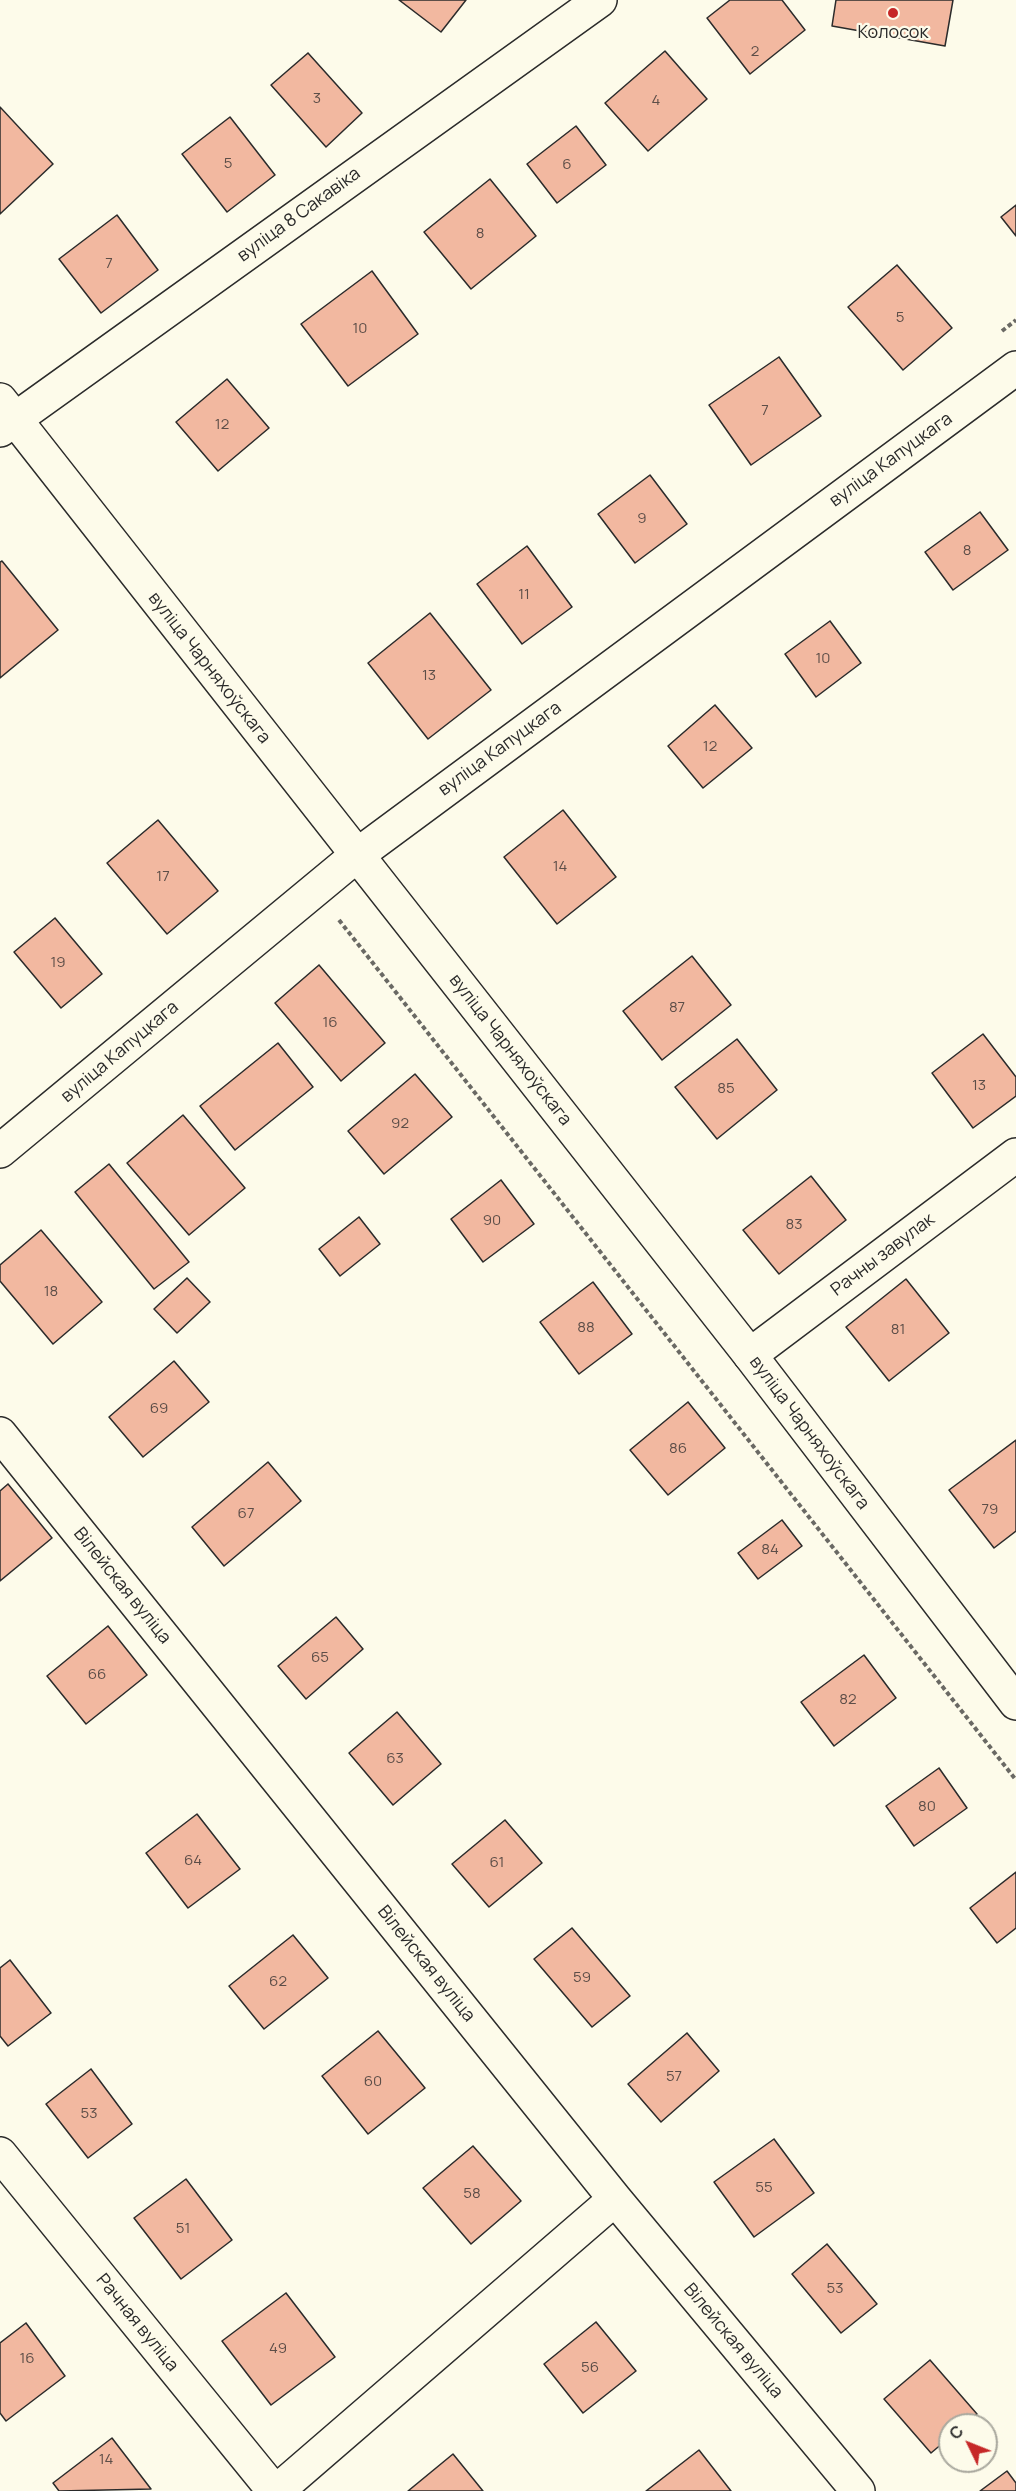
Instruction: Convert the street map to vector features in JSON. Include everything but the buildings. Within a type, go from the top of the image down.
[{"type":"street","name":"вуліца 8 Сакавіка","points":[[5,416],[600,0]]},
{"type":"street","name":"вуліца Капуцкага","points":[[0,1151],[356,856],[1016,368]]},
{"type":"street","name":"вуліца Чарняхоўскага","points":[[5,416],[750,1355],[1016,1703]]},
{"type":"street","name":"Рачны завулак","points":[[750,1355],[1016,1155]]},
{"type":"street","name":"Вілейская вуліца","points":[[0,1434],[615,2199],[858,2491]]},
{"type":"street","name":"Рачная вуліца","points":[[0,2154],[276,2491]]},
{"type":"street","points":[[276,2491],[615,2199]]},
{"type":"path","points":[[997,335],[1016,320]]},
{"type":"path","points":[[315,890],[1016,1780]]},
{"type":"place","name":"Колосок","points":[[893,13]]}]
